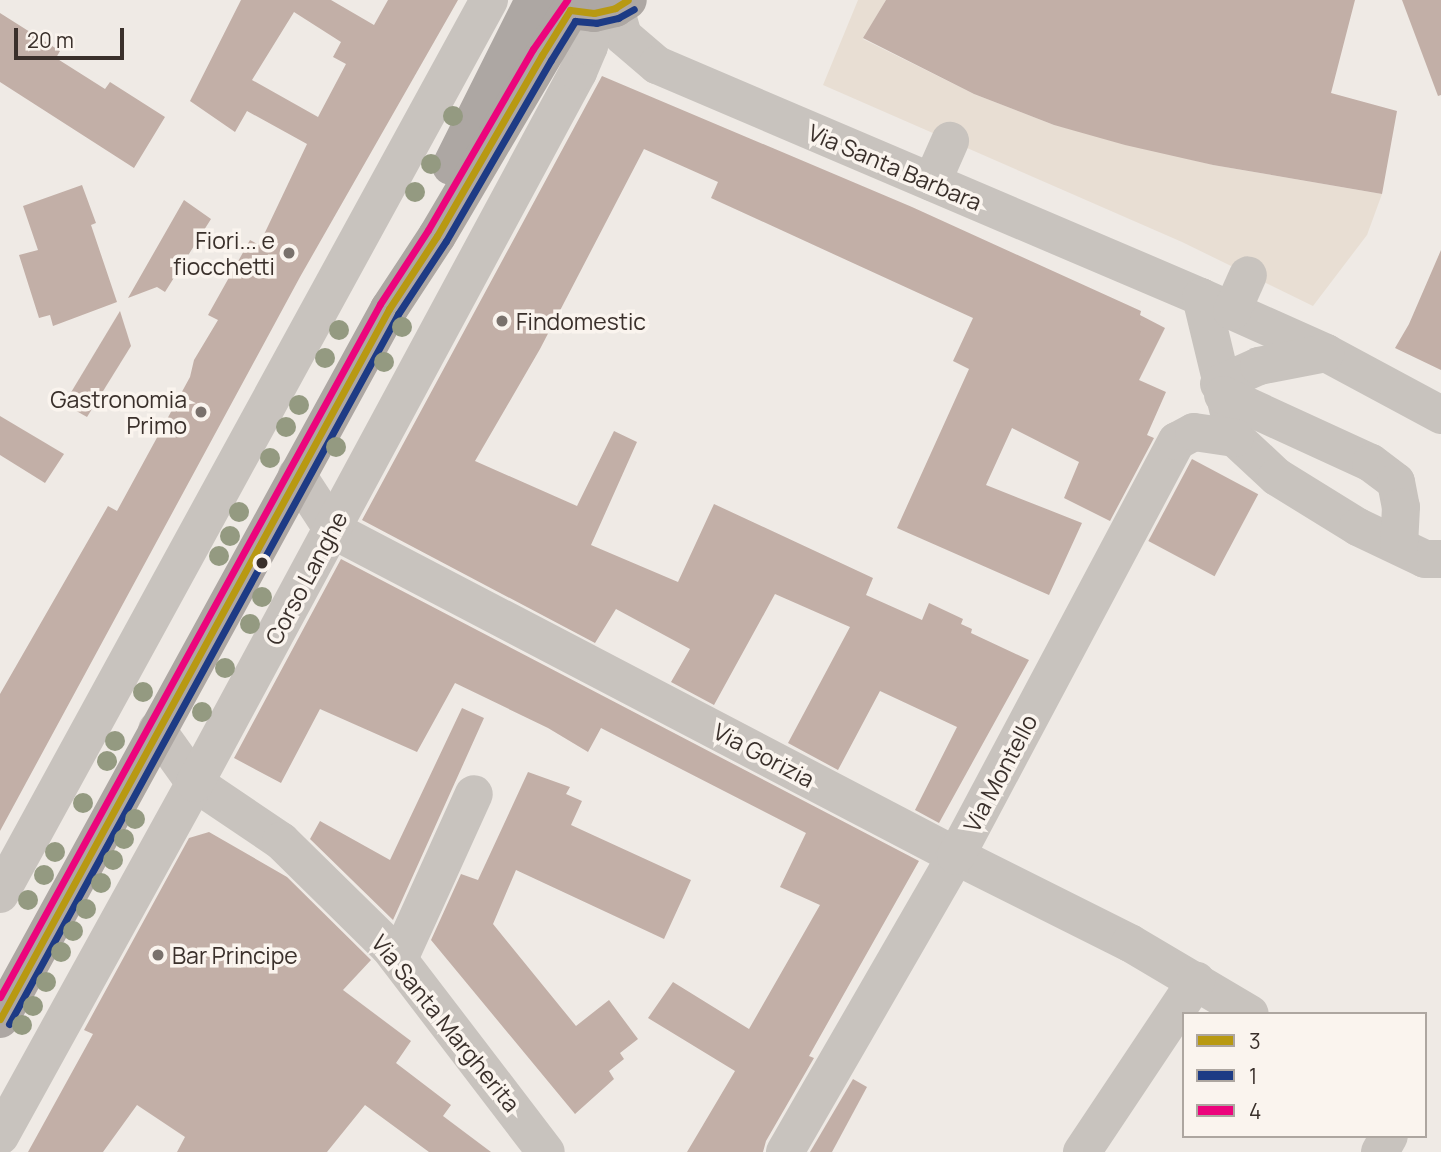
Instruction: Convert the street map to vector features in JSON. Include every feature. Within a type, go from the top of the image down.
[{"type":"main road","points":[[389,309],[424,221],[534,0]]},
{"type":"main road","points":[[0,1019],[11,978],[157,730],[389,309],[592,6]]},
{"type":"street","points":[[0,894],[489,0]]},
{"type":"street","name":"Via Santa Barbara","points":[[592,6],[657,65],[1216,304],[1326,354],[1441,415]]},
{"type":"street","name":"Corso Langhe","points":[[0,1136],[195,783],[579,72],[589,46],[592,6]]},
{"type":"street","points":[[932,182],[950,141]]},
{"type":"street","points":[[1248,275],[1216,304],[1221,389],[1235,438],[1277,477],[1358,527],[1425,559],[1441,559]]},
{"type":"street","points":[[1221,389],[1259,366],[1326,354]]},
{"type":"street","points":[[1221,389],[1371,463],[1396,482],[1401,506],[1399,546]]},
{"type":"street","name":"Via Montello","points":[[785,1152],[956,856],[1177,441],[1194,432],[1235,438]]},
{"type":"street","name":"Via Gorizia","points":[[297,475],[332,530],[956,856],[1130,943],[1247,1012]]},
{"type":"street","name":"Via Santa Margherita","points":[[157,730],[195,783],[281,841],[399,960],[546,1152]]},
{"type":"street","points":[[399,960],[474,794]]},
{"type":"street","points":[[1082,1152],[1196,981]]},
{"type":"shaded area","points":[[858,0],[886,0],[863,39],[974,94],[1054,125],[1213,165],[1382,194],[1367,235],[1313,306],[1182,242],[823,85]]},
{"type":"building","points":[[241,0],[331,0],[374,25],[388,0],[458,0],[300,277],[0,831],[0,694],[108,506],[117,511],[190,377],[194,360],[218,320],[208,315],[250,240],[259,245],[307,144],[247,111],[235,132],[190,101]],"holes":[[[294,12],[341,42],[333,57],[346,64],[318,117],[252,80]]]},
{"type":"building","points":[[886,0],[1355,0],[1331,93],[1397,111],[1382,194],[1213,165],[1125,145],[1054,125],[974,94],[863,38]]},
{"type":"building","points":[[1402,0],[1441,0],[1441,95],[1438,96]]},
{"type":"building","points":[[0,13],[60,51],[56,58],[105,89],[110,82],[165,117],[134,168],[0,82]]},
{"type":"building","points":[[602,76],[912,207],[1141,311],[1140,315],[1165,328],[1139,380],[1166,392],[1147,435],[1154,438],[1110,521],[1064,498],[1079,462],[1012,428],[986,485],[1082,523],[1049,595],[897,528],[969,369],[953,361],[973,318],[711,198],[718,182],[644,149],[540,349],[475,461],[577,506],[614,431],[637,442],[591,545],[678,582],[714,504],[873,578],[866,595],[922,620],[929,603],[963,619],[961,624],[972,629],[971,633],[1029,660],[939,823],[915,810],[957,727],[880,691],[838,770],[788,743],[850,627],[775,594],[714,705],[671,682],[690,649],[616,609],[595,643],[362,520]]},
{"type":"building","points":[[82,185],[96,223],[91,225],[117,302],[53,326],[50,315],[39,318],[19,255],[38,250],[23,206]]},
{"type":"building","points":[[184,200],[211,219],[165,292],[157,287],[128,298]]},
{"type":"building","points":[[1441,250],[1441,370],[1395,348],[1409,324]]},
{"type":"building","points":[[120,311],[131,346],[87,417],[64,404]]},
{"type":"building","points":[[0,416],[64,454],[45,483],[0,455]]},
{"type":"building","points":[[1192,459],[1258,494],[1215,576],[1148,541]]},
{"type":"building","points":[[341,559],[919,861],[809,1056],[814,1058],[766,1141],[763,1152],[687,1152],[735,1071],[648,1018],[673,982],[749,1029],[820,905],[780,887],[806,833],[601,728],[588,752],[548,728],[455,683],[417,752],[320,709],[281,783],[234,758]]},
{"type":"building","points":[[462,708],[484,718],[393,920],[310,839],[320,821],[390,860]]},
{"type":"building","points":[[528,772],[570,787],[566,794],[582,801],[571,825],[691,880],[664,939],[516,870],[493,924],[576,1026],[609,1000],[638,1039],[620,1053],[624,1059],[609,1071],[614,1079],[575,1114],[431,940],[461,874],[478,880]]},
{"type":"building","points":[[209,832],[287,877],[371,960],[343,990],[411,1041],[396,1063],[451,1105],[443,1116],[491,1152],[429,1152],[365,1105],[327,1152],[177,1152],[185,1137],[137,1105],[103,1152],[28,1152],[93,1034],[84,1030],[189,838]]},
{"type":"building","points":[[853,1079],[867,1087],[832,1152],[810,1152]]},
{"type":"transit line","name":"4","points":[[0,997],[380,304],[428,230],[533,49],[567,0]]},
{"type":"transit line","name":"3","points":[[0,1019],[389,309],[437,236],[542,55],[570,10],[594,13],[615,8],[628,0]]},
{"type":"transit line","name":"1","points":[[9,1024],[398,314],[446,241],[575,21],[596,23],[618,18],[634,9]]},
{"type":"place","name":"Fiori... e fiocchetti","points":[[289,253]]},
{"type":"place","name":"Findomestic","points":[[502,321]]},
{"type":"place","name":"Gastronomia Primo","points":[[201,412]]},
{"type":"place","name":"Bar Principe","points":[[158,955]]}]
